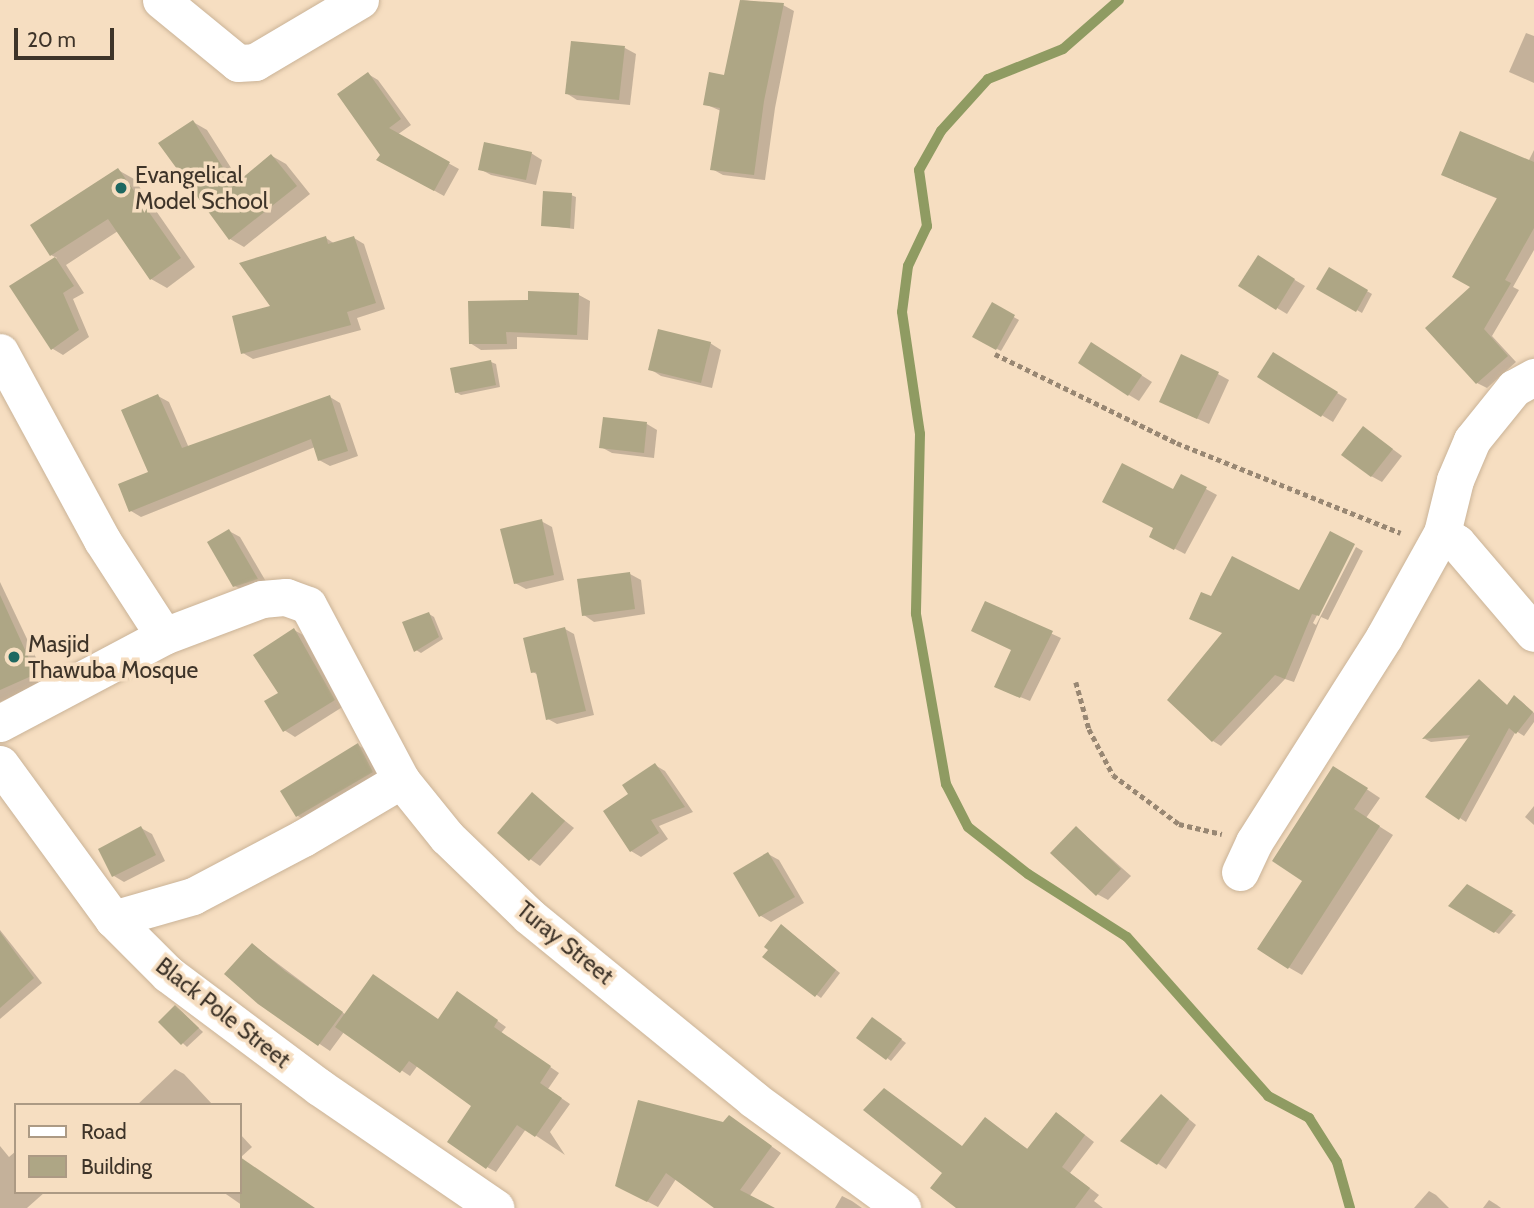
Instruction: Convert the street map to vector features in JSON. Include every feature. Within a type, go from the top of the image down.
[{"type":"street","points":[[161,0],[238,63],[255,62],[360,0]]},
{"type":"street","points":[[0,352],[102,540],[164,636],[0,723]]},
{"type":"street","points":[[1247,857],[1384,637],[1442,533],[1455,480],[1472,440],[1514,388],[1534,377]]},
{"type":"street","points":[[1442,533],[1457,543],[1527,626]]},
{"type":"street","name":"Turay Street","points":[[164,636],[262,599],[286,597],[308,605],[401,780],[447,836],[528,916],[753,1099],[902,1208]]},
{"type":"street","name":"Black Pole Street","points":[[0,764],[113,919],[168,974],[319,1087],[496,1208]]},
{"type":"street","points":[[113,919],[193,896],[303,838],[401,780]]},
{"type":"path","points":[[995,354],[1177,443],[1409,536],[1418,573]]},
{"type":"path","points":[[1076,682],[1089,729],[1113,775],[1179,824],[1247,857]]},
{"type":"building","points":[[740,0],[784,3],[764,101],[754,175],[710,170],[720,108],[703,105],[709,72],[724,75]]},
{"type":"building","points":[[571,41],[625,46],[619,100],[565,94]]},
{"type":"building","points":[[368,72],[401,119],[389,128],[450,162],[434,191],[376,160],[380,155],[337,94]]},
{"type":"building","points":[[193,120],[234,185],[271,154],[297,186],[229,240],[158,143]]},
{"type":"building","points":[[1460,131],[1534,162],[1534,228],[1505,280],[1511,283],[1484,329],[1508,356],[1476,384],[1425,328],[1470,287],[1452,277],[1497,198],[1441,175]]},
{"type":"building","points":[[484,142],[532,152],[526,180],[478,170]]},
{"type":"building","points":[[118,168],[181,258],[150,280],[108,219],[50,256],[30,225]]},
{"type":"building","points":[[543,191],[572,193],[570,228],[541,226]]},
{"type":"building","points":[[326,236],[328,244],[354,236],[376,303],[347,312],[351,325],[241,354],[232,316],[270,306],[239,263]]},
{"type":"building","points":[[1258,255],[1295,279],[1276,310],[1238,286]]},
{"type":"building","points":[[55,257],[74,286],[63,293],[79,330],[51,350],[9,286]]},
{"type":"building","points":[[1329,267],[1368,290],[1356,312],[1316,289]]},
{"type":"building","points":[[528,291],[579,293],[577,335],[506,332],[507,344],[469,344],[468,301],[528,300]]},
{"type":"building","points":[[992,302],[1015,315],[996,350],[972,337]]},
{"type":"building","points":[[658,329],[711,342],[701,383],[648,370]]},
{"type":"building","points":[[1091,342],[1142,375],[1128,396],[1078,363]]},
{"type":"building","points":[[1273,352],[1338,392],[1321,417],[1257,377]]},
{"type":"building","points":[[1181,354],[1219,372],[1197,419],[1159,402]]},
{"type":"building","points":[[491,360],[496,385],[455,393],[450,368]]},
{"type":"building","points":[[158,394],[182,448],[330,395],[348,451],[318,461],[311,439],[129,512],[118,484],[148,472],[121,410]]},
{"type":"building","points":[[603,417],[647,422],[644,453],[599,448]]},
{"type":"building","points":[[1363,426],[1393,449],[1371,477],[1341,455]]},
{"type":"building","points":[[1122,463],[1173,489],[1181,474],[1207,487],[1174,550],[1149,537],[1153,528],[1102,502]]},
{"type":"building","points":[[542,519],[554,575],[514,584],[500,529]]},
{"type":"building","points":[[229,529],[258,579],[233,587],[207,542]]},
{"type":"building","points":[[1330,531],[1355,544],[1319,616],[1312,614],[1285,679],[1275,675],[1212,742],[1167,700],[1222,633],[1189,619],[1201,592],[1211,596],[1232,556],[1299,590]]},
{"type":"building","points":[[630,572],[635,609],[582,616],[577,579]]},
{"type":"building","name":"Masjid Thawuba Mosque","points":[[0,595],[36,674],[0,690]]},
{"type":"building","points":[[985,601],[1053,631],[1020,698],[994,687],[1011,650],[971,631]]},
{"type":"building","points":[[429,612],[439,637],[414,652],[402,622]]},
{"type":"building","points":[[565,627],[586,711],[546,720],[536,672],[531,673],[523,638]]},
{"type":"building","points":[[294,628],[335,700],[283,732],[264,701],[278,693],[253,655]]},
{"type":"building","points":[[1479,679],[1507,705],[1514,695],[1533,712],[1516,734],[1509,728],[1459,820],[1425,797],[1470,735],[1422,739]]},
{"type":"building","points":[[358,743],[373,772],[296,817],[280,791]]},
{"type":"building","points":[[655,763],[685,807],[651,820],[659,833],[630,852],[603,811],[628,794],[622,785]]},
{"type":"building","points":[[1333,766],[1368,788],[1354,809],[1380,826],[1288,969],[1257,949],[1302,881],[1272,861]]},
{"type":"building","points":[[532,792],[565,821],[529,861],[497,833]]},
{"type":"building","points":[[141,826],[156,855],[112,877],[98,849]]},
{"type":"building","points":[[1076,826],[1121,869],[1096,896],[1050,853]]},
{"type":"building","points":[[768,852],[795,897],[759,917],[733,873]]},
{"type":"building","points":[[1467,884],[1513,911],[1494,933],[1448,906]]},
{"type":"building","points":[[781,924],[836,970],[815,997],[762,957],[768,950],[764,947]]},
{"type":"building","points":[[0,932],[34,978],[0,1008]]},
{"type":"building","points":[[252,943],[285,971],[343,1012],[318,1046],[258,1004],[224,974]]},
{"type":"building","points":[[373,974],[438,1019],[457,991],[498,1020],[494,1027],[551,1066],[540,1083],[562,1098],[535,1137],[517,1125],[486,1169],[447,1142],[471,1106],[409,1061],[400,1073],[335,1027]]},
{"type":"building","points":[[175,1005],[199,1028],[181,1045],[158,1022]]},
{"type":"building","points":[[872,1017],[902,1039],[886,1060],[856,1038]]},
{"type":"building","points":[[884,1088],[962,1146],[985,1117],[1027,1149],[1056,1112],[1085,1135],[1062,1167],[1090,1188],[1075,1208],[956,1208],[930,1188],[942,1173],[863,1110]]},
{"type":"building","points":[[1161,1094],[1189,1119],[1157,1165],[1120,1141]]},
{"type":"building","points":[[638,1100],[723,1122],[729,1115],[772,1146],[740,1190],[775,1208],[714,1208],[666,1173],[647,1202],[615,1186]]},
{"type":"building","points":[[242,1158],[315,1208],[240,1208]]},
{"type":"waterway","points":[[1119,0],[1063,49],[988,79],[941,131],[919,170],[927,226],[908,266],[902,312],[920,434],[916,614],[946,784],[968,827],[1028,874],[1127,937],[1268,1096],[1309,1118],[1337,1162],[1350,1208]]},
{"type":"place","name":"Evangelical Model School","points":[[121,188]]},
{"type":"place","name":"Masjid Thawuba Mosque","points":[[14,657]]}]
